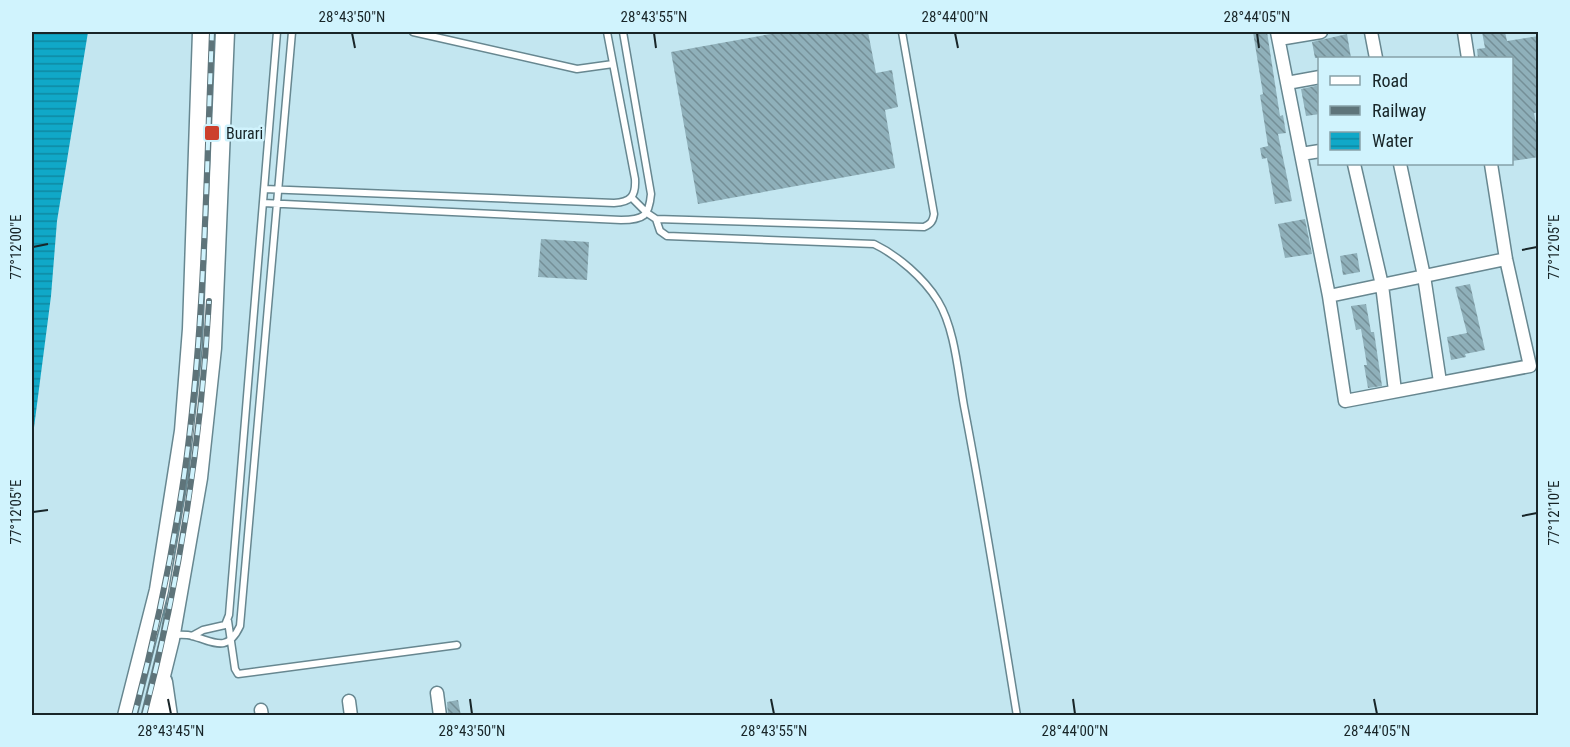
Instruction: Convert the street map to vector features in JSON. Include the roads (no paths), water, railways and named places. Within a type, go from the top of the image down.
[{"type":"main road","points":[[127,716],[159,590],[184,431],[192,329],[202,32]]},
{"type":"main road","points":[[150,716],[171,635],[198,478],[212,348],[225,32]]},
{"type":"main road","points":[[162,672],[168,716]]},
{"type":"street","points":[[1321,32],[1278,35],[1329,296],[1345,401],[1530,366],[1506,259],[1491,165]]},
{"type":"street","points":[[1371,32],[1376,57]]},
{"type":"street","points":[[1464,32],[1468,57]]},
{"type":"street","points":[[1287,83],[1318,77]]},
{"type":"street","points":[[1302,154],[1318,151]]},
{"type":"street","points":[[1354,165],[1382,285],[1395,391]]},
{"type":"street","points":[[1400,165],[1424,276],[1440,382]]},
{"type":"street","points":[[1329,296],[1506,259]]},
{"type":"street","points":[[437,693],[440,716]]},
{"type":"street","points":[[349,701],[351,716]]},
{"type":"lane","points":[[277,32],[228,621],[235,669],[238,674],[458,645]]},
{"type":"lane","points":[[171,635],[192,636],[208,643],[219,644],[231,640],[240,626],[292,32]]},
{"type":"lane","points":[[413,32],[576,69],[614,64]]},
{"type":"lane","points":[[264,189],[624,203],[632,198],[636,189],[607,32]]},
{"type":"lane","points":[[263,202],[634,220],[647,213],[651,194],[623,32]]},
{"type":"lane","points":[[632,198],[656,219],[924,227],[930,224],[933,220],[933,213],[902,32]]},
{"type":"lane","points":[[626,132],[640,129]]},
{"type":"lane","points":[[468,213],[469,197]]},
{"type":"lane","points":[[656,219],[660,231],[667,236],[874,244],[915,274],[938,301],[948,323],[976,464],[1017,716]]},
{"type":"lane","points":[[192,636],[203,630],[221,627],[228,621]]},
{"type":"water","points":[[32,32],[88,32],[57,221],[51,296],[32,443]]},
{"type":"railway","points":[[134,716],[168,566],[191,421],[201,310],[212,32]]},
{"type":"railway","points":[[144,716],[168,613],[187,510],[201,406],[209,301]]},
{"type":"place","name":"Burari","points":[[212,133]]}]
